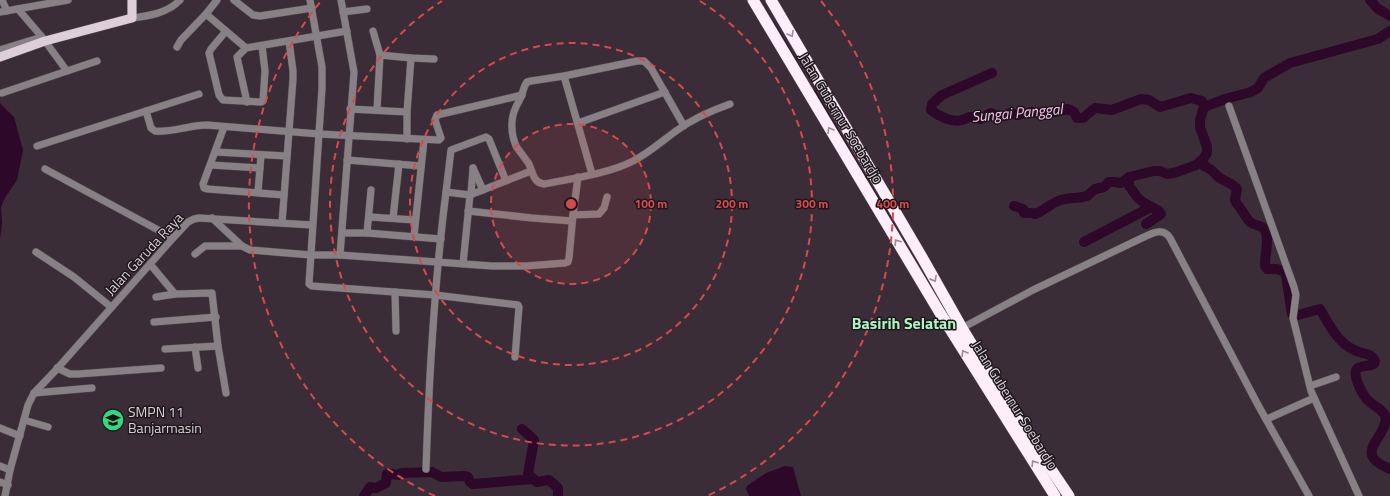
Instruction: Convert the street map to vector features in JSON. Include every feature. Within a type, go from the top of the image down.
[{"type":"highway","name":"Jalan Gubernur Soebardjo","points":[[753,0],[940,314],[1055,496]]},
{"type":"highway","name":"Jalan Gubernur Soebardjo","points":[[771,0],[962,328],[1014,413],[1069,496]]},
{"type":"highway","points":[[805,88],[818,80]]},
{"type":"main road","points":[[0,57],[43,39],[132,18],[132,0]]},
{"type":"street","points":[[2,0],[4,11],[68,0]]},
{"type":"street","points":[[132,18],[143,17],[170,9],[180,0]]},
{"type":"street","points":[[177,47],[181,40],[217,0]]},
{"type":"street","points":[[234,0],[253,15],[260,16],[312,8]]},
{"type":"street","points":[[310,0],[322,67],[319,134],[308,283],[310,286],[434,295],[518,305],[519,323],[515,358]]},
{"type":"street","points":[[340,256],[354,67],[341,0]]},
{"type":"street","points":[[18,9],[67,70]]},
{"type":"street","points":[[343,12],[367,9]]},
{"type":"street","points":[[206,14],[246,48]]},
{"type":"street","points":[[226,31],[209,53],[219,96],[224,101],[261,102],[264,98],[265,71],[262,46]]},
{"type":"street","points":[[247,102],[237,57],[246,48],[347,31]]},
{"type":"street","points":[[373,31],[380,56],[377,110]]},
{"type":"street","points":[[0,50],[43,39]]},
{"type":"street","points":[[282,223],[294,71],[289,41]]},
{"type":"street","points":[[380,56],[434,59]]},
{"type":"street","points":[[407,139],[407,112],[411,58]]},
{"type":"street","points":[[2,93],[97,61]]},
{"type":"street","points":[[684,126],[652,68],[644,61],[637,61],[564,76],[531,80],[525,84],[522,95],[512,117],[512,134],[516,145],[529,165],[535,180],[541,184],[624,166],[635,161],[684,126],[717,108],[730,104]]},
{"type":"street","points":[[564,76],[592,174]]},
{"type":"street","points":[[578,123],[665,92]]},
{"type":"street","points":[[37,146],[199,94]]},
{"type":"street","points":[[146,111],[151,128],[154,131],[171,132],[197,125],[424,140],[440,139],[435,120],[437,115],[522,95]]},
{"type":"street","points":[[1229,106],[1294,287],[1296,295],[1293,318],[1310,386],[1314,398],[1359,496]]},
{"type":"street","points":[[350,109],[407,112]]},
{"type":"street","points":[[224,127],[212,165],[203,184],[206,189],[284,195]]},
{"type":"street","points":[[426,469],[434,295],[451,150],[486,137],[489,139],[506,182]]},
{"type":"street","points":[[414,236],[424,140]]},
{"type":"street","points":[[216,152],[287,156]]},
{"type":"street","points":[[258,192],[261,155]]},
{"type":"street","points":[[347,160],[422,166]]},
{"type":"street","points":[[393,218],[398,164]]},
{"type":"street","points":[[212,165],[260,168]]},
{"type":"street","points":[[462,264],[473,168],[483,190]]},
{"type":"street","points":[[45,169],[173,238]]},
{"type":"street","points":[[446,192],[470,195],[531,171]]},
{"type":"street","points":[[212,218],[242,246],[250,250],[311,256],[340,256],[462,264],[514,266],[567,263],[569,258],[578,177]]},
{"type":"street","points":[[367,233],[370,217],[371,190]]},
{"type":"street","points":[[468,211],[532,218],[573,218],[599,214],[604,208],[607,198]]},
{"type":"street","points":[[370,217],[415,220]]},
{"type":"street","name":"Jalan Garuda Raya","points":[[5,496],[10,470],[24,420],[34,393],[188,222],[194,219],[212,218],[312,224]]},
{"type":"street","points":[[342,233],[367,233],[441,239]]},
{"type":"street","points":[[962,328],[1033,290],[1153,233],[1166,233],[1309,496]]},
{"type":"street","points":[[195,254],[205,246],[242,246]]},
{"type":"street","points":[[36,252],[74,277],[111,307]]},
{"type":"street","points":[[150,264],[175,294]]},
{"type":"street","points":[[156,297],[175,294],[212,292],[216,317],[218,346],[226,393]]},
{"type":"street","points":[[395,292],[396,331]]},
{"type":"street","points":[[154,322],[216,317]]},
{"type":"street","points":[[165,349],[218,346]]},
{"type":"street","points":[[195,347],[198,368]]},
{"type":"street","points":[[58,368],[70,374],[161,368]]},
{"type":"street","points":[[1310,386],[1336,377]]},
{"type":"street","points":[[34,393],[92,388]]},
{"type":"street","points":[[1266,419],[1314,398]]},
{"type":"street","points":[[24,420],[48,427]]},
{"type":"street","points":[[0,428],[20,436]]},
{"type":"street","points":[[0,466],[10,470]]},
{"type":"street","points":[[0,482],[8,485]]},
{"type":"shaded area","points":[[0,103],[14,117],[23,150],[17,180],[1,207],[2,223],[0,239]]},
{"type":"shaded area","points":[[785,466],[793,467],[801,496],[749,496],[746,489],[747,486],[766,473]]},
{"type":"waterway","points":[[1370,0],[1377,8],[1390,16]]},
{"type":"waterway","points":[[773,22],[805,76]]},
{"type":"waterway","points":[[1204,107],[1225,99],[1251,92],[1258,88],[1264,78],[1290,63],[1378,39],[1390,31]]},
{"type":"waterway","name":"Sungai Panggal","points":[[992,73],[942,95],[932,104],[931,110],[941,117],[954,121],[971,117],[980,119],[991,113],[1001,116],[1005,116],[1010,113],[1017,115],[1031,112],[1046,114],[1068,109],[1074,112],[1077,118],[1083,118],[1095,108],[1112,110],[1141,99],[1149,100],[1160,107],[1191,98],[1202,101],[1204,107],[1200,120],[1200,127],[1207,147],[1207,153],[1203,159],[1204,166],[1237,189],[1235,200],[1237,204],[1250,222],[1262,227],[1265,230],[1267,234],[1265,266],[1267,269],[1277,269],[1283,271],[1286,275],[1292,314],[1298,315],[1320,309],[1334,332],[1348,347],[1368,354],[1375,361],[1374,364],[1358,368],[1356,375],[1364,396],[1367,400],[1379,408],[1386,417],[1385,425],[1373,446],[1372,452],[1373,457],[1379,463],[1390,469]]},
{"type":"waterway","points":[[814,90],[895,227]]},
{"type":"waterway","points":[[1014,206],[1023,209],[1024,213],[1035,214],[1061,200],[1087,196],[1095,189],[1104,187],[1109,182],[1121,183],[1129,177],[1154,171],[1160,171],[1167,174],[1177,172],[1196,165],[1203,159]]},
{"type":"waterway","points":[[1129,177],[1129,186],[1138,198],[1159,211],[1161,214],[1146,224]]},
{"type":"waterway","points":[[1084,242],[1151,207]]},
{"type":"waterway","points":[[522,429],[534,440],[528,474],[537,482],[549,480],[558,488],[558,496]]},
{"type":"waterway","points":[[364,496],[370,487],[376,488],[386,483],[387,474],[399,475],[401,473],[432,472],[441,477],[465,476],[468,477],[470,482],[473,484],[533,479]]},
{"type":"place","name":"SMPN 11 Banjarmasin","points":[[113,420]]},
{"type":"district","name":"Basirih Selatan","points":[[904,323]]}]
